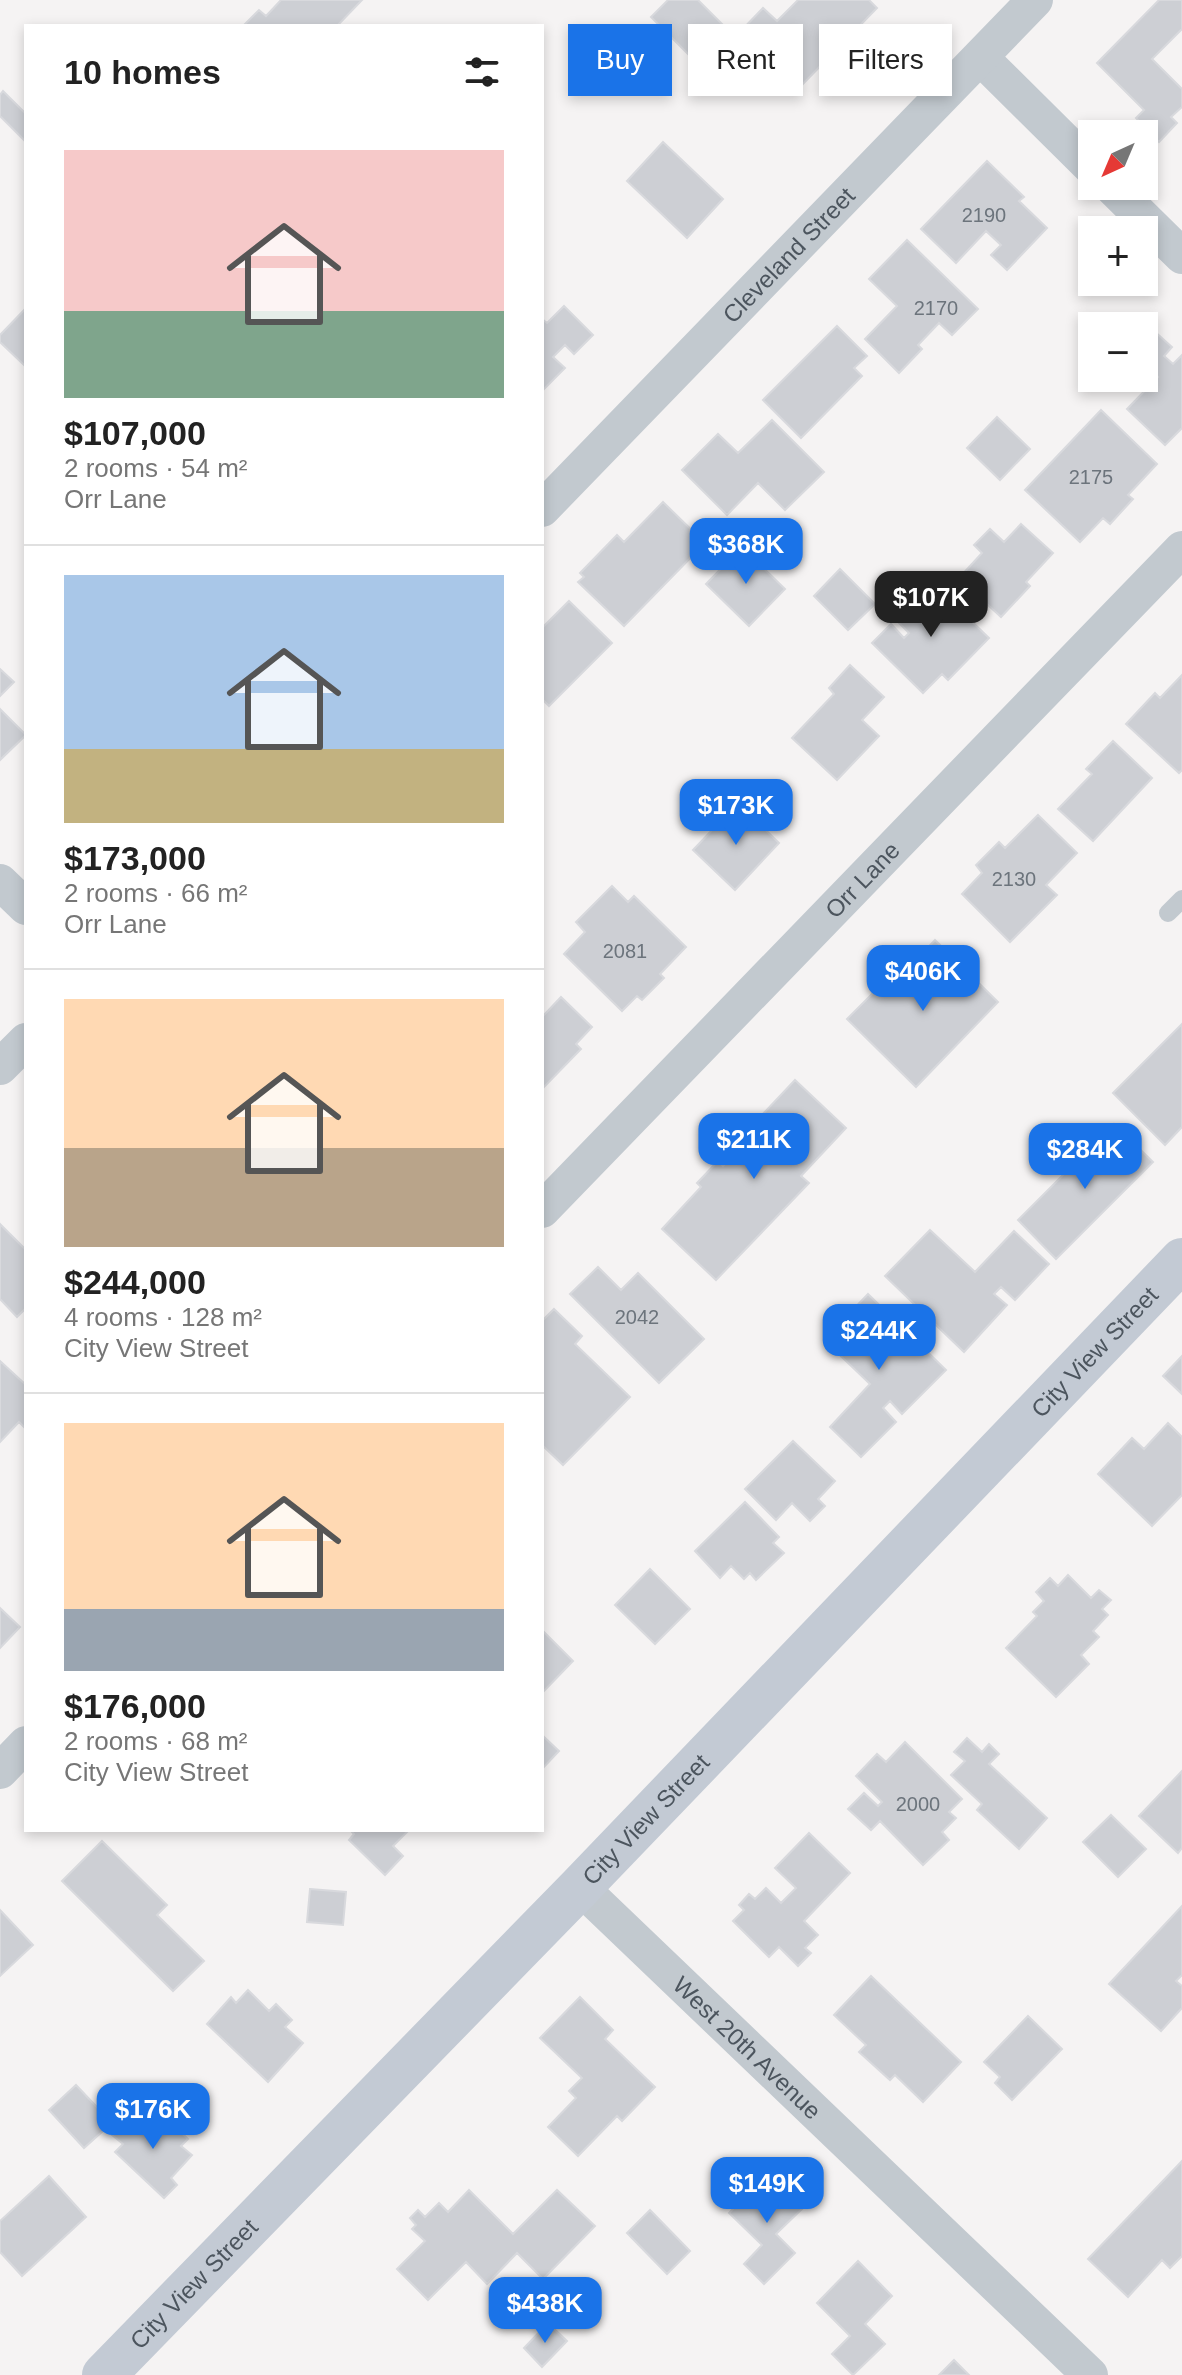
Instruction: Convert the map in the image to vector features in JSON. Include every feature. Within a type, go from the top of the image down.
[{"type":"street","name":"Cleveland Street","points":[[544,507],[1035,0]]},
{"type":"street","points":[[981,58],[1078,154]]},
{"type":"street","points":[[1125,200],[1182,256]]},
{"type":"street","name":"Orr Lane","points":[[544,1208],[1182,549]]},
{"type":"street","points":[[0,882],[24,905]]},
{"type":"street","points":[[0,1067],[24,1043]]},
{"type":"street","name":"City View Street","points":[[104,2375],[580,1887],[1182,1260]]},
{"type":"street","points":[[0,1771],[24,1746]]},
{"type":"street","name":"West 20th Avenue","points":[[580,1887],[1090,2375]]},
{"type":"lane","points":[[1168,913],[1182,899]]},
{"type":"building","points":[[281,0],[362,0],[339,24],[245,24],[259,10],[266,16]]},
{"type":"building","points":[[668,0],[698,0],[722,24],[688,24],[688,54],[672,38],[672,24],[658,24],[651,17]]},
{"type":"building","points":[[798,0],[869,0],[877,8],[861,24],[819,24],[819,67],[803,84],[803,24],[748,24],[763,8],[777,21]]},
{"type":"building","points":[[1159,0],[1182,0],[1182,29],[1152,59],[1182,89],[1182,107],[1171,117],[1177,123],[1159,142],[1158,120],[1138,120],[1136,118],[1144,110],[1097,63]]},
{"type":"building","points":[[3,91],[24,112],[24,140],[0,116],[0,95]]},
{"type":"building","points":[[663,142],[723,199],[687,238],[627,181]]},
{"type":"building","points":[[987,161],[1024,197],[1019,201],[1047,228],[1007,270],[991,255],[1001,245],[986,231],[956,263],[921,229]]},
{"type":"building","points":[[907,240],[978,309],[952,335],[939,323],[918,345],[922,349],[899,373],[865,339],[897,306],[869,279]]},
{"type":"building","points":[[564,306],[593,335],[574,354],[565,345],[553,357],[565,368],[544,389],[544,321],[547,323]]},
{"type":"building","points":[[24,310],[24,365],[0,342],[0,335]]},
{"type":"building","points":[[837,326],[867,356],[854,368],[862,376],[801,438],[763,400]]},
{"type":"building","points":[[1158,334],[1172,347],[1164,356],[1173,364],[1182,355],[1182,428],[1165,445],[1127,409],[1143,392],[1158,392]]},
{"type":"building","points":[[1101,410],[1157,464],[1128,495],[1133,499],[1110,524],[1103,518],[1080,542],[1025,490]]},
{"type":"building","points":[[997,417],[1030,449],[1000,480],[967,448]]},
{"type":"building","points":[[772,420],[824,472],[785,510],[758,483],[727,515],[682,470],[718,434],[738,453]]},
{"type":"building","points":[[663,502],[705,543],[624,626],[578,582],[584,577],[580,573],[617,535],[624,542]]},
{"type":"building","points":[[1021,524],[1053,553],[1026,582],[1030,586],[1001,617],[959,578],[982,553],[974,545],[990,529],[1004,542]]},
{"type":"building","points":[[742,547],[785,589],[749,626],[706,584]]},
{"type":"building","points":[[840,569],[875,604],[848,630],[814,596]]},
{"type":"building","points":[[931,582],[989,638],[948,680],[942,674],[923,693],[872,643],[891,624],[904,638],[909,633],[895,619]]},
{"type":"building","points":[[569,601],[612,643],[549,706],[544,701],[544,626]]},
{"type":"building","points":[[850,665],[884,697],[862,720],[879,736],[837,780],[792,738],[834,694],[829,688]]},
{"type":"building","points":[[0,669],[14,682],[0,696]]},
{"type":"building","points":[[1182,675],[1182,770],[1179,773],[1126,724],[1155,693],[1160,698]]},
{"type":"building","points":[[0,709],[24,733],[24,737],[0,760]]},
{"type":"building","points":[[1113,741],[1152,778],[1093,841],[1058,809],[1092,774],[1086,769]]},
{"type":"building","points":[[738,803],[779,843],[735,890],[693,850]]},
{"type":"building","points":[[1038,815],[1077,853],[1046,885],[1057,895],[1010,942],[962,894],[982,873],[976,865],[999,842],[1005,848]]},
{"type":"building","points":[[612,886],[628,902],[634,896],[686,947],[660,974],[664,978],[642,1000],[637,996],[622,1011],[564,954],[585,932],[576,922]]},
{"type":"building","points":[[935,940],[998,1002],[916,1087],[847,1019],[887,979],[893,985]]},
{"type":"building","points":[[561,997],[592,1027],[576,1044],[581,1049],[544,1087],[544,1015]]},
{"type":"building","points":[[1182,1024],[1182,1127],[1165,1145],[1113,1093]]},
{"type":"building","points":[[795,1080],[846,1128],[801,1176],[809,1183],[716,1280],[662,1229],[701,1187],[697,1183],[718,1161],[723,1166],[749,1140],[743,1135]]},
{"type":"building","points":[[1114,1124],[1153,1162],[1056,1259],[1018,1220]]},
{"type":"building","points":[[0,1224],[24,1248],[24,1310],[17,1317],[0,1299]]},
{"type":"building","points":[[930,1230],[975,1272],[1014,1231],[1049,1264],[1015,1300],[1001,1287],[994,1294],[1007,1305],[964,1352],[885,1276]]},
{"type":"building","points":[[598,1267],[621,1290],[638,1273],[704,1339],[659,1383],[570,1294]]},
{"type":"building","points":[[868,1294],[946,1370],[902,1414],[890,1401],[883,1408],[896,1422],[861,1457],[830,1427],[870,1384],[824,1340]]},
{"type":"building","points":[[554,1309],[582,1336],[575,1344],[630,1397],[563,1465],[544,1447],[544,1319]]},
{"type":"building","points":[[1182,1356],[1182,1394],[1163,1376]]},
{"type":"building","points":[[0,1361],[24,1383],[24,1427],[19,1422],[0,1442]]},
{"type":"building","points":[[1168,1423],[1182,1437],[1182,1495],[1152,1526],[1098,1474],[1132,1438],[1144,1449]]},
{"type":"building","points":[[793,1441],[835,1481],[818,1499],[825,1506],[810,1521],[792,1503],[776,1520],[745,1489]]},
{"type":"building","points":[[745,1502],[779,1537],[773,1543],[784,1553],[756,1580],[750,1573],[744,1579],[731,1566],[720,1578],[695,1551]]},
{"type":"building","points":[[650,1569],[690,1609],[655,1644],[615,1605]]},
{"type":"building","points":[[1068,1575],[1091,1598],[1099,1590],[1111,1600],[1102,1609],[1108,1615],[1093,1631],[1099,1637],[1081,1655],[1089,1664],[1056,1697],[1006,1648],[1037,1616],[1033,1612],[1044,1601],[1036,1592],[1050,1578],[1058,1586]]},
{"type":"building","points":[[0,1608],[20,1627],[0,1648]]},
{"type":"building","points":[[544,1632],[573,1661],[544,1691]]},
{"type":"building","points":[[544,1737],[559,1751],[544,1767]]},
{"type":"building","points":[[967,1738],[982,1752],[989,1744],[999,1754],[989,1764],[1047,1818],[1019,1849],[977,1810],[982,1804],[951,1775],[965,1761],[954,1752]]},
{"type":"building","points":[[905,1742],[962,1799],[949,1812],[956,1818],[942,1832],[949,1840],[923,1865],[880,1821],[871,1830],[848,1809],[864,1793],[878,1806],[882,1802],[856,1776],[877,1754],[886,1762]]},
{"type":"building","points":[[1182,1771],[1182,1848],[1178,1853],[1139,1816]]},
{"type":"building","points":[[1111,1815],[1146,1849],[1118,1877],[1083,1842]]},
{"type":"building","points":[[352,1832],[407,1832],[393,1846],[403,1856],[385,1875],[349,1840],[354,1834]]},
{"type":"building","points":[[809,1833],[850,1873],[804,1921],[818,1935],[805,1948],[811,1953],[798,1966],[779,1947],[769,1957],[733,1921],[744,1910],[739,1905],[749,1894],[755,1899],[766,1888],[781,1903],[796,1888],[775,1868]]},
{"type":"building","points":[[102,1841],[167,1905],[157,1915],[204,1961],[173,1991],[62,1881]]},
{"type":"building","points":[[310,1889],[346,1892],[343,1925],[307,1922]]},
{"type":"building","points":[[1182,1906],[1182,1975],[1176,1981],[1182,1986],[1182,2008],[1161,2031],[1109,1984]]},
{"type":"building","points":[[0,1910],[33,1945],[0,1976]]},
{"type":"building","points":[[871,1976],[961,2062],[923,2102],[895,2075],[890,2080],[859,2052],[866,2045],[834,2015]]},
{"type":"building","points":[[248,1990],[269,2011],[276,2004],[292,2020],[285,2027],[303,2043],[268,2082],[207,2024],[231,1997],[236,2003]]},
{"type":"building","points":[[580,1997],[613,2030],[605,2039],[655,2087],[622,2121],[617,2116],[578,2156],[548,2127],[576,2098],[569,2091],[582,2078],[540,2038]]},
{"type":"building","points":[[1028,2016],[1062,2049],[1012,2100],[995,2083],[1000,2077],[984,2062]]},
{"type":"building","points":[[76,2085],[112,2123],[84,2148],[49,2110]]},
{"type":"building","points":[[137,2109],[156,2127],[165,2117],[188,2139],[181,2146],[192,2155],[171,2178],[177,2185],[164,2198],[115,2152],[123,2144],[112,2135]]},
{"type":"building","points":[[1182,2161],[1182,2256],[1170,2268],[1162,2260],[1128,2297],[1088,2259]]},
{"type":"building","points":[[768,2173],[803,2208],[776,2234],[795,2253],[764,2284],[744,2264],[762,2245],[729,2213]]},
{"type":"building","points":[[49,2176],[86,2217],[22,2276],[0,2252],[0,2221]]},
{"type":"building","points":[[469,2190],[513,2234],[557,2190],[595,2226],[543,2279],[517,2253],[487,2284],[466,2262],[428,2300],[397,2269],[425,2241],[412,2229],[416,2225],[410,2218],[418,2210],[425,2217],[439,2203],[448,2212]]},
{"type":"building","points":[[650,2210],[690,2251],[667,2274],[627,2233]]},
{"type":"building","points":[[858,2261],[892,2296],[865,2324],[885,2344],[853,2375],[832,2354],[850,2336],[817,2303]]},
{"type":"building","points":[[548,2323],[567,2341],[542,2367],[524,2348]]},
{"type":"building","points":[[954,2360],[969,2375],[939,2375]]}]
